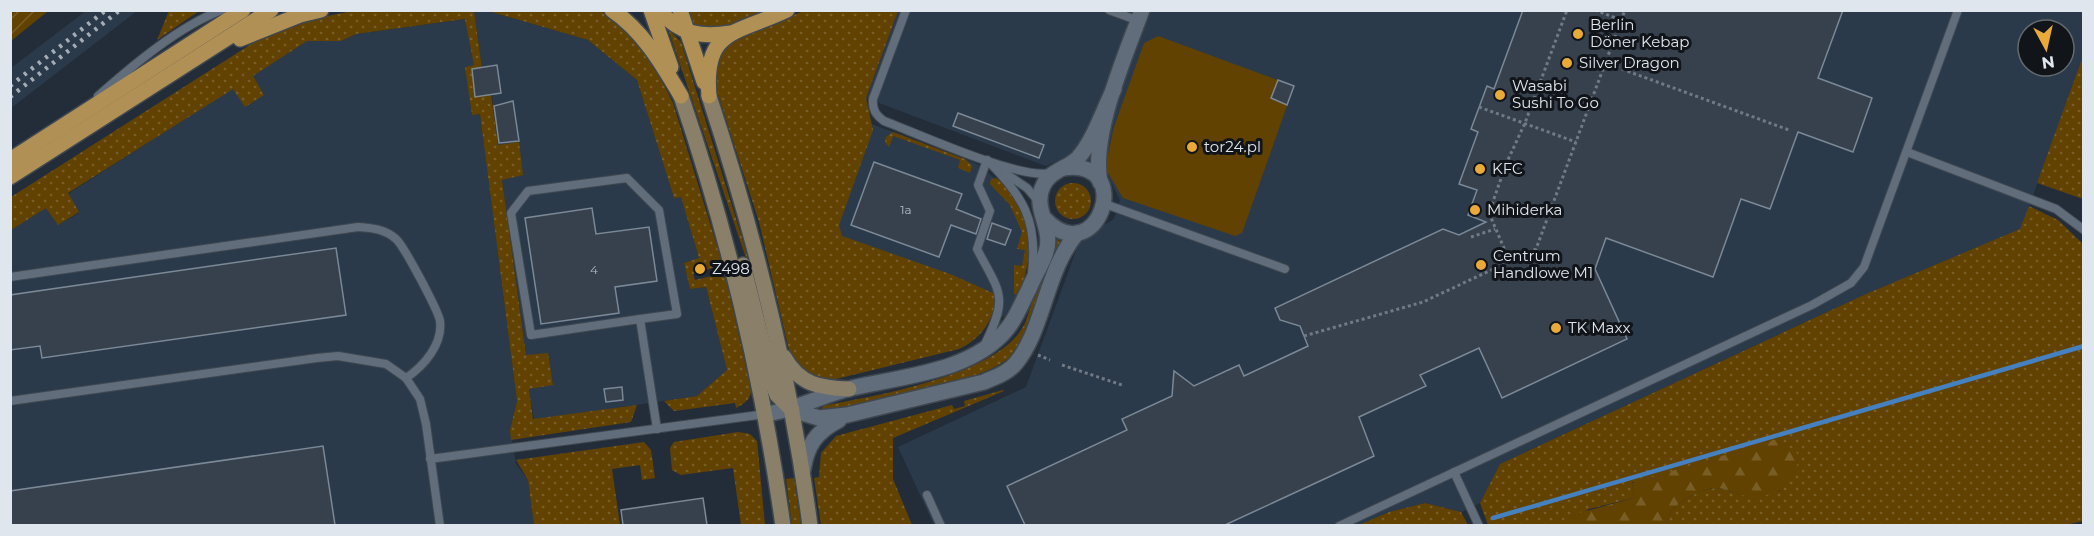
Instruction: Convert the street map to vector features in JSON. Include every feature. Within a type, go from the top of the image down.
[{"type":"main road","points":[[10,160],[243,10]]},
{"type":"main road","points":[[10,177],[271,10]]},
{"type":"main road","points":[[188,63],[253,33],[300,15],[321,10]]},
{"type":"main road","points":[[612,10],[639,33],[661,62],[681,96]]},
{"type":"main road","points":[[651,10],[681,96]]},
{"type":"main road","points":[[658,10],[687,31],[705,37],[731,33],[787,10]]},
{"type":"main road","points":[[680,10],[709,96]]},
{"type":"main road","points":[[709,96],[709,59],[716,46],[731,33]]},
{"type":"street","points":[[681,96],[747,277],[777,395],[792,410],[819,418],[847,416],[984,382],[1003,374],[1015,364],[1029,339],[1065,247],[1077,232],[1093,225],[1105,204],[1105,193],[1100,182],[1099,152],[1114,89],[1140,16]]},
{"type":"street","points":[[766,414],[792,410],[814,399],[849,388],[936,369],[981,351],[1008,328],[1047,249],[1049,240],[1042,210],[1043,184],[1079,156],[1085,148],[1114,89]]},
{"type":"street","points":[[709,96],[750,228],[780,350],[803,470],[810,525]]},
{"type":"street","points":[[701,156],[740,294],[766,414],[783,525]]},
{"type":"street","points":[[1059,170],[1083,169],[1100,182]]},
{"type":"street","points":[[1042,210],[1059,230],[1077,232]]},
{"type":"street","points":[[780,350],[791,370],[804,381],[822,388],[849,388]]},
{"type":"street","points":[[803,470],[806,450],[814,437],[823,428],[847,416]]},
{"type":"lane","points":[[67,124],[135,65],[192,25],[222,10]]},
{"type":"lane","points":[[906,10],[873,99],[872,108],[884,121],[987,160],[1035,174],[1059,170]]},
{"type":"lane","points":[[1109,10],[1140,16]]},
{"type":"lane","points":[[1340,525],[1812,304],[1851,283],[1864,267],[1958,10]]},
{"type":"lane","points":[[1907,152],[2056,209],[2084,230]]},
{"type":"lane","points":[[981,351],[992,329],[1001,294],[978,249],[990,211],[978,185],[987,160]]},
{"type":"lane","points":[[987,160],[1027,188],[1042,210]]},
{"type":"lane","points":[[987,160],[1013,186],[1028,214],[1034,241],[1029,287]]},
{"type":"lane","points":[[627,178],[659,210],[677,314],[640,319],[531,335],[511,213],[528,191],[627,178]]},
{"type":"lane","points":[[1105,204],[1285,269]]},
{"type":"lane","points":[[10,278],[357,227],[375,228],[398,240],[435,307],[440,321],[439,336],[432,352],[421,368],[406,378]]},
{"type":"lane","points":[[640,319],[657,429]]},
{"type":"lane","points":[[10,401],[338,356],[386,364],[406,378],[420,399],[440,525]]},
{"type":"lane","points":[[430,459],[766,414]]},
{"type":"lane","points":[[1454,472],[1479,525]]},
{"type":"lane","points":[[927,495],[941,525]]},
{"type":"path","points":[[1509,260],[1489,213],[1567,10]]},
{"type":"path","points":[[1595,10],[1621,20]]},
{"type":"path","points":[[1304,336],[1423,302],[1536,249],[1624,10]]},
{"type":"path","points":[[1605,63],[1789,130]]},
{"type":"path","points":[[1479,107],[1576,141]]},
{"type":"path","points":[[1471,237],[1495,229]]},
{"type":"path","points":[[1038,355],[1050,360]]},
{"type":"path","points":[[1062,364],[1122,386]]},
{"type":"shaded area","points":[[2083,10],[2083,56],[2076,76],[2076,18],[2016,18],[2016,78],[2075,78],[2021,229],[1866,294],[1500,464],[1480,503],[1462,512],[1425,503],[1389,512],[1359,525],[934,525],[898,447],[1026,387],[1080,240],[1114,219],[1120,200],[1102,165],[1071,154],[1046,166],[866,98],[898,11]]},
{"type":"shaded area","points":[[86,11],[137,11],[11,108],[11,68]]},
{"type":"shaded area","points":[[474,11],[488,11],[588,40],[637,80],[674,198],[681,196],[699,259],[684,263],[690,289],[706,287],[727,370],[697,396],[534,420],[529,389],[553,384],[548,354],[526,355],[502,180],[518,143],[498,146],[492,95],[475,97],[472,69],[482,67]]},
{"type":"shaded area","points":[[466,19],[474,65],[466,67],[472,115],[480,114],[517,401],[510,430],[516,464],[528,480],[534,525],[11,526],[11,230],[46,207],[58,225],[79,213],[68,194],[233,88],[264,95],[252,76],[307,41],[341,41],[356,34]]},
{"type":"shaded area","points":[[869,123],[977,164],[1009,190],[1029,253],[1018,294],[1004,317],[831,243]]},
{"type":"green space","points":[[11,10],[48,10],[48,11],[11,41]]},
{"type":"green space","points":[[169,11],[199,11],[157,40]]},
{"type":"green space","points":[[353,11],[474,11],[482,68],[472,70],[475,96],[491,94],[498,145],[519,142],[523,175],[502,180],[526,355],[548,353],[553,385],[529,389],[533,419],[637,405],[631,422],[511,440],[510,430],[517,401],[480,114],[472,115],[465,67],[474,65],[465,19],[356,34],[341,41],[307,41],[253,76],[264,95],[245,107],[233,89],[68,193],[79,212],[58,225],[46,208],[11,230],[11,197],[256,41],[306,20]]},
{"type":"green space","points":[[488,11],[601,11],[632,37],[654,66],[673,103],[721,259],[715,267],[693,274],[695,280],[716,275],[726,278],[751,390],[748,399],[741,405],[736,408],[735,403],[674,411],[664,401],[697,396],[727,370],[706,287],[690,289],[684,263],[699,258],[681,197],[674,198],[637,80],[588,40]]},
{"type":"green space","points":[[688,11],[773,11],[724,27],[694,28]]},
{"type":"green space","points":[[803,11],[898,11],[866,98],[873,130],[839,225],[842,236],[950,274],[995,294],[997,297],[989,322],[974,340],[959,349],[832,380],[808,373],[790,354],[759,222],[716,88],[714,65],[727,46],[738,38]]},
{"type":"green space","points":[[668,29],[681,42],[748,257],[746,258]]},
{"type":"green space","name":"tor24.pl","points":[[1158,36],[1294,86],[1242,233],[1235,236],[1123,198],[1105,168],[1114,127],[1144,43]]},
{"type":"green space","points":[[2083,56],[2083,199],[2037,183]]},
{"type":"green space","points":[[893,132],[965,159],[972,166],[970,173],[958,168],[960,160],[893,136],[889,147],[885,142],[886,137]]},
{"type":"green space","points":[[996,178],[1018,202],[1028,232],[1027,265],[1017,295],[1014,294],[1014,265],[1022,266],[1025,250],[1017,249],[1022,232],[1010,205],[990,184],[991,179]]},
{"type":"green space","points":[[1073,183],[1086,188],[1091,201],[1086,214],[1073,219],[1060,214],[1055,201],[1060,188]]},
{"type":"green space","points":[[2029,206],[2058,220],[2083,244],[2083,521],[2061,526],[1666,525],[1667,518],[1677,505],[1709,489],[1719,488],[1753,496],[1781,490],[1632,482],[1634,498],[1589,509],[1565,525],[1488,525],[1480,503],[1500,464],[1866,294],[2020,229]]},
{"type":"green space","points":[[1058,239],[1060,242],[1029,329],[1015,352],[1002,363],[957,382],[929,390],[830,411],[821,410],[823,406],[935,380],[991,356],[1012,341],[1025,323],[1049,254]]},
{"type":"green space","points":[[1003,390],[893,438],[893,479],[912,525],[821,525],[814,478],[819,477],[821,453],[836,436],[952,405],[954,409],[965,406],[964,401]]},
{"type":"green space","points":[[738,432],[750,434],[757,441],[765,525],[741,525],[733,468],[681,475],[672,470],[670,448],[674,442]]},
{"type":"green space","points":[[1778,439],[1797,453],[1797,464],[1790,481],[1776,492],[1756,497],[1722,489],[1707,489],[1677,505],[1667,518],[1666,525],[1565,525],[1579,513],[1634,498],[1632,483]]},
{"type":"green space","points":[[644,442],[651,450],[655,478],[642,480],[640,465],[612,469],[620,525],[534,525],[528,480],[516,460]]},
{"type":"green space","points":[[794,478],[801,525],[792,525],[786,479]]},
{"type":"green space","points":[[1425,503],[1461,512],[1468,525],[1359,525],[1389,512]]},
{"type":"building","name":"Centrum Handlowe M1","points":[[1523,10],[1843,10],[1818,78],[1872,98],[1853,152],[1798,132],[1770,209],[1741,199],[1713,277],[1606,238],[1595,269],[1627,339],[1502,398],[1479,348],[1420,375],[1426,386],[1359,417],[1374,456],[1225,525],[1025,525],[1007,486],[1127,430],[1122,419],[1172,396],[1174,371],[1194,386],[1239,365],[1244,376],[1308,346],[1300,326],[1280,320],[1275,308],[1443,229],[1459,235],[1486,222],[1468,215],[1477,190],[1459,184],[1478,132],[1471,129],[1487,86],[1494,89]]},
{"type":"building","points":[[497,65],[501,93],[475,97],[472,69]]},
{"type":"building","points":[[1278,80],[1294,86],[1287,105],[1271,98]]},
{"type":"building","points":[[513,101],[519,141],[499,143],[494,106]]},
{"type":"building","points":[[958,113],[1044,145],[1039,158],[953,126]]},
{"type":"building","points":[[874,162],[962,194],[956,209],[981,219],[976,234],[951,225],[939,257],[851,225]]},
{"type":"building","points":[[592,208],[596,234],[649,227],[657,281],[615,287],[619,313],[541,324],[525,218]]},
{"type":"building","points":[[992,223],[1011,230],[1005,245],[987,239]]},
{"type":"building","points":[[336,248],[346,315],[42,358],[40,346],[10,350],[10,295]]},
{"type":"building","points":[[622,387],[623,400],[606,402],[604,389]]},
{"type":"building","points":[[323,446],[335,525],[10,525],[10,491]]},
{"type":"building","points":[[703,498],[707,525],[623,525],[621,510]]},
{"type":"waterway","points":[[1493,518],[2084,346]]},
{"type":"railway","points":[[10,86],[106,10]]},
{"type":"railway","points":[[10,97],[120,10]]},
{"type":"place","name":"Berlin Döner Kebap","points":[[1578,34]]},
{"type":"place","name":"Silver Dragon","points":[[1567,63]]},
{"type":"place","name":"Wasabi Sushi To Go","points":[[1500,95]]},
{"type":"place","name":"tor24.pl","points":[[1192,147]]},
{"type":"place","name":"KFC","points":[[1480,169]]},
{"type":"place","name":"Mihiderka","points":[[1475,210]]},
{"type":"place","name":"Centrum Handlowe M1","points":[[1481,265]]},
{"type":"place","name":"Z498","points":[[700,269]]},
{"type":"place","name":"TK Maxx","points":[[1556,328]]}]
